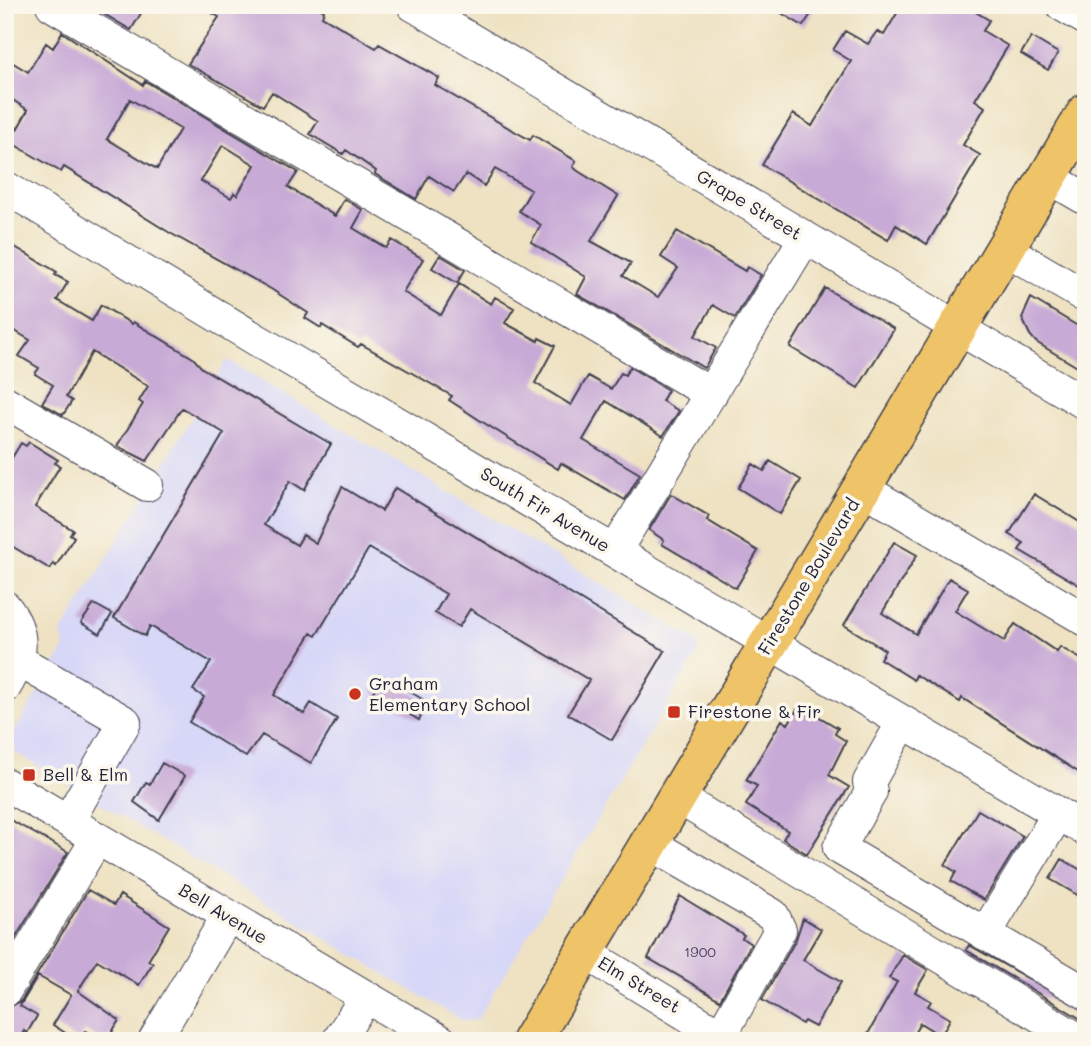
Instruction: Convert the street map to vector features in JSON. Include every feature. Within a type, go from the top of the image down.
[{"type":"main road","name":"Firestone Boulevard","points":[[531,1041],[1086,113]]},
{"type":"street","points":[[52,5],[711,394]]},
{"type":"street","name":"Grape Street","points":[[413,5],[958,329],[1083,395]]},
{"type":"street","points":[[1062,5],[1086,19]]},
{"type":"street","points":[[1048,177],[1086,199]]},
{"type":"street","name":"South Fir Avenue","points":[[5,187],[1086,830]]},
{"type":"street","points":[[615,551],[805,238]]},
{"type":"street","points":[[1005,249],[1086,297]]},
{"type":"street","points":[[5,402],[147,485]]},
{"type":"street","points":[[863,489],[1086,620]]},
{"type":"street","points":[[12,647],[125,722],[68,821]]},
{"type":"street","points":[[903,722],[869,782],[872,792],[839,848],[985,934],[1084,988]]},
{"type":"street","name":"Bell Avenue","points":[[5,784],[441,1041]]},
{"type":"street","points":[[677,797],[1081,1041]]},
{"type":"street","points":[[985,934],[1058,814]]},
{"type":"street","points":[[5,991],[97,839]]},
{"type":"street","points":[[649,843],[773,915],[780,929],[725,1038]]},
{"type":"street","points":[[154,1041],[227,917]]},
{"type":"street","name":"Elm Street","points":[[584,952],[725,1038]]},
{"type":"street","points":[[338,1041],[365,998]]},
{"type":"shaded area","name":"Graham Elementary School","points":[[227,360],[697,641],[699,651],[477,1020],[463,1021],[16,753],[12,736],[65,647],[61,634]]},
{"type":"building","points":[[89,5],[146,5],[131,30]]},
{"type":"building","points":[[198,5],[314,5],[324,11],[322,16],[376,48],[379,44],[439,78],[435,85],[465,103],[530,140],[533,135],[576,161],[573,167],[618,196],[591,241],[631,263],[623,276],[658,297],[678,268],[661,257],[677,231],[745,271],[747,267],[761,275],[735,318],[713,305],[695,336],[716,348],[704,368],[577,294],[586,277],[531,242],[541,225],[519,211],[531,190],[495,169],[484,186],[466,174],[454,192],[429,176],[416,199],[375,174],[376,171],[346,150],[343,154],[310,134],[318,121],[272,92],[263,106],[188,64],[219,17]]},
{"type":"building","points":[[768,5],[817,5],[803,26]]},
{"type":"building","points":[[902,5],[964,5],[989,20],[983,31],[1008,46],[975,100],[985,107],[963,145],[980,155],[927,244],[896,225],[888,240],[762,165],[793,114],[812,126],[851,61],[833,50],[845,31],[868,44],[877,31],[884,35]]},
{"type":"building","points":[[62,32],[143,85],[145,81],[298,172],[288,187],[335,216],[344,199],[363,210],[353,228],[386,248],[392,240],[423,259],[403,292],[441,315],[459,284],[491,304],[495,297],[514,308],[505,323],[538,341],[539,338],[555,346],[535,383],[571,405],[588,376],[611,389],[621,373],[625,375],[630,367],[668,390],[662,401],[679,411],[663,436],[606,401],[583,440],[640,474],[625,500],[561,463],[558,469],[449,400],[452,396],[361,344],[358,347],[322,325],[321,328],[305,318],[308,313],[271,289],[170,233],[64,167],[61,172],[10,142],[28,110],[5,95],[5,58],[28,72],[46,43],[53,48]],"holes":[[[130,99],[180,129],[157,169],[107,139]],[[223,145],[255,165],[237,195],[234,193],[231,198],[201,181]]]},
{"type":"building","points":[[1031,37],[1058,53],[1048,70],[1021,54]]},
{"type":"building","points":[[5,241],[57,272],[55,275],[68,282],[57,300],[92,321],[101,305],[193,358],[202,368],[331,444],[304,490],[290,481],[264,525],[297,545],[303,535],[316,543],[342,487],[382,511],[395,488],[665,651],[612,740],[568,714],[589,680],[470,609],[459,627],[435,613],[446,594],[369,548],[316,636],[311,633],[274,695],[304,714],[311,703],[337,719],[311,763],[262,735],[246,757],[189,722],[204,697],[193,690],[211,662],[150,626],[145,636],[114,618],[224,433],[182,408],[147,461],[117,446],[143,404],[139,401],[148,386],[92,352],[66,397],[72,401],[63,415],[42,403],[53,385],[35,374],[39,368],[19,356],[30,340],[5,325]]},
{"type":"building","points":[[440,255],[465,270],[457,283],[432,268]]},
{"type":"building","points":[[825,288],[894,329],[858,388],[790,347]]},
{"type":"building","points":[[1031,298],[1086,331],[1086,357],[1079,368],[1036,342],[1030,335],[1022,318]]},
{"type":"building","points":[[29,442],[58,460],[55,463],[60,466],[35,507],[73,530],[70,534],[74,537],[56,566],[53,564],[50,569],[5,542],[5,469],[21,443],[26,446]]},
{"type":"building","points":[[770,461],[801,480],[780,514],[738,488],[753,464],[764,471]]},
{"type":"building","points":[[671,494],[709,516],[707,520],[758,551],[736,588],[662,544],[664,540],[649,530]]},
{"type":"building","points":[[1034,494],[1086,526],[1086,589],[1019,550],[1024,543],[1009,534]]},
{"type":"building","points":[[894,542],[917,555],[882,613],[916,634],[949,578],[968,589],[955,611],[1004,641],[1015,624],[1057,652],[1060,647],[1086,662],[1086,777],[962,698],[960,702],[916,675],[914,680],[880,659],[885,650],[844,625]]},
{"type":"building","points":[[94,604],[112,614],[100,634],[81,623]]},
{"type":"building","points":[[383,676],[429,703],[419,720],[373,692]]},
{"type":"building","points":[[798,708],[809,715],[811,712],[838,728],[835,734],[846,741],[829,775],[849,787],[807,854],[783,839],[788,831],[746,805],[757,786],[746,780],[782,720],[788,724]]},
{"type":"building","points":[[162,763],[185,776],[159,820],[134,802],[146,782],[150,784]]},
{"type":"building","points":[[978,810],[1023,836],[984,900],[951,881],[956,872],[945,865]]},
{"type":"building","points":[[5,817],[68,852],[5,955]]},
{"type":"building","points":[[1062,859],[1086,873],[1086,900],[1050,879]]},
{"type":"building","points":[[88,890],[114,905],[120,895],[169,926],[148,961],[153,963],[139,985],[97,960],[78,991],[119,1020],[107,1041],[85,1031],[78,1041],[53,1025],[71,995],[38,976],[20,1006],[37,1016],[27,1033],[24,1031],[18,1041],[5,1041],[5,1009],[21,1001]]},
{"type":"building","points":[[680,896],[744,935],[742,938],[751,944],[720,1000],[648,958]]},
{"type":"building","points":[[803,918],[821,929],[803,960],[841,982],[815,1027],[804,1021],[802,1024],[762,1000],[796,939]]},
{"type":"building","points":[[969,945],[1086,1011],[1086,1022],[966,950]]},
{"type":"building","points":[[903,955],[928,970],[915,992],[931,1001],[928,1006],[950,1019],[941,1036],[920,1023],[910,1041],[864,1041],[897,982],[889,978]]},
{"type":"place","name":"Graham Elementary School","points":[[355,694]]},
{"type":"place","name":"Firestone & Fir","points":[[674,712]]},
{"type":"place","name":"Bell & Elm","points":[[29,775]]}]
